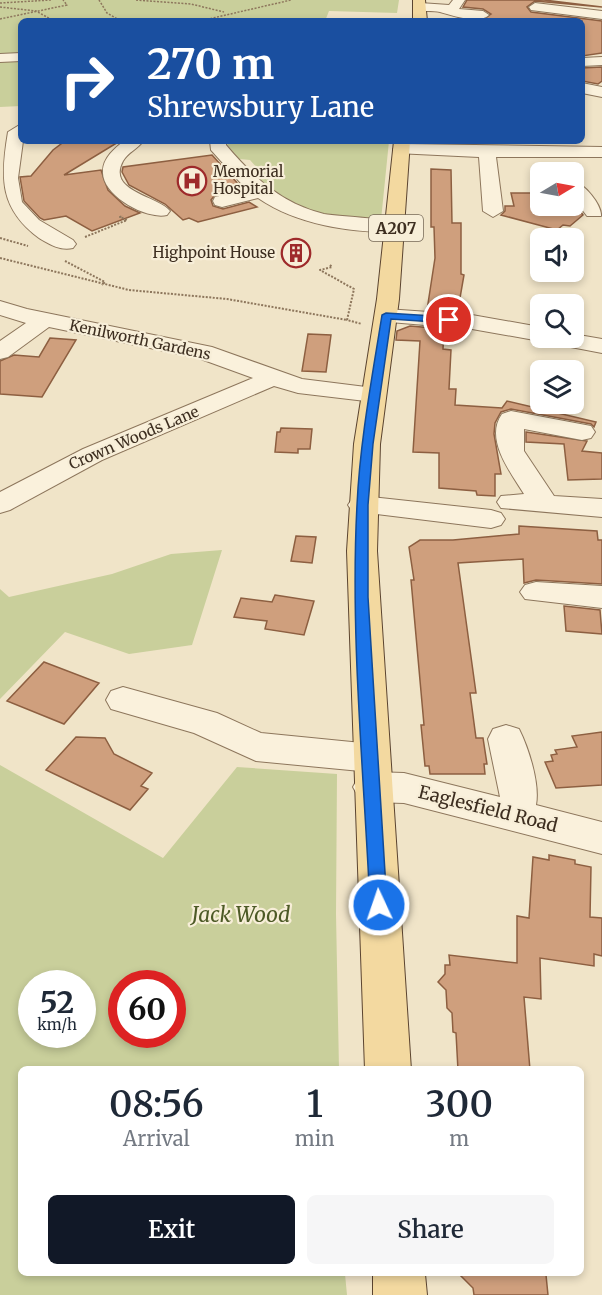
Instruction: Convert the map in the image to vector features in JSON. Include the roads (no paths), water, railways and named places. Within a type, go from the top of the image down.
[{"type":"main road","name":"A207","points":[[388,1066],[362,597],[362,505],[374,395],[377,320],[396,227],[402,145]]},
{"type":"main road","points":[[399,1276],[400,1295]]},
{"type":"street","points":[[520,13],[527,13],[531,4],[566,5],[602,15]]},
{"type":"street","points":[[420,11],[454,7],[483,15]]},
{"type":"street","points":[[0,58],[18,57]]},
{"type":"street","points":[[585,62],[602,61]]},
{"type":"street","points":[[585,89],[602,92]]},
{"type":"street","points":[[18,130],[15,132],[10,192],[28,222],[45,234],[62,251]]},
{"type":"street","points":[[132,144],[116,158],[112,174],[125,196],[160,211]]},
{"type":"street","points":[[212,145],[261,192],[302,214],[324,221],[396,227]]},
{"type":"street","points":[[402,145],[487,152],[528,147],[602,152]]},
{"type":"street","points":[[487,152],[495,211]]},
{"type":"street","points":[[222,201],[261,192]]},
{"type":"street","points":[[584,198],[599,215]]},
{"type":"street","name":"Kenilworth Gardens","points":[[0,308],[45,320],[204,352],[270,378],[298,386],[374,395]]},
{"type":"street","name":"Kenilworth Gardens","points":[[0,352],[45,320]]},
{"type":"street","points":[[377,320],[472,322],[530,332]]},
{"type":"street","points":[[584,343],[602,346]]},
{"type":"street","name":"Crown Woods Lane","points":[[3,499],[65,468],[193,411],[255,388],[270,378]]},
{"type":"street","points":[[545,505],[511,451],[511,419],[582,432]]},
{"type":"street","points":[[362,505],[501,511],[545,505],[602,508]]},
{"type":"street","points":[[536,592],[602,597]]},
{"type":"street","name":"Eaglesfield Road","points":[[123,700],[204,722],[256,747],[372,772],[404,788],[602,838]]},
{"type":"street","points":[[506,739],[519,795],[515,816]]},
{"type":"place","name":"Memorial Hospital","points":[[192,181]]},
{"type":"place","name":"Highpoint House","points":[[296,253]]},
{"type":"park label","name":"Jack Wood","points":[[241,915]]}]
